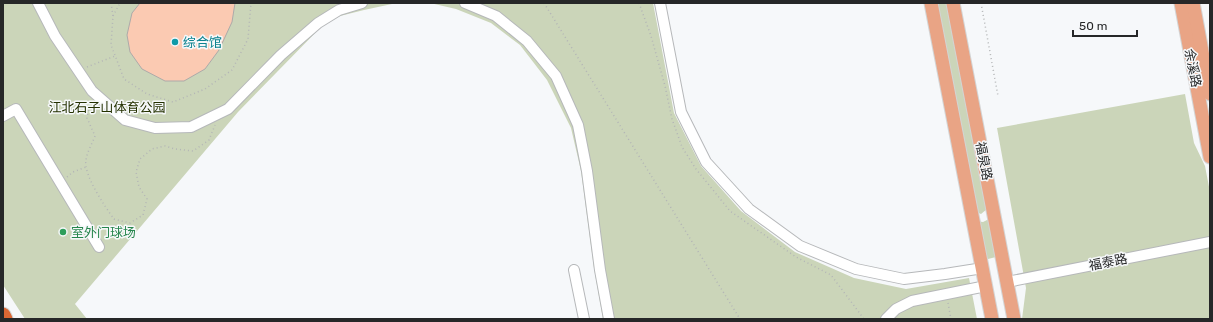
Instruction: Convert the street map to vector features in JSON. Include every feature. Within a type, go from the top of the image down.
[{"type":"highway","points":[[3,315],[5,319]]},
{"type":"main road","name":"福泉路","points":[[931,3],[992,319]]},
{"type":"main road","name":"福泉路","points":[[953,3],[1014,319]]},
{"type":"main road","name":"余溪路","points":[[1181,3],[1210,157]]},
{"type":"main road","name":"余溪路","points":[[1193,3],[1210,94]]},
{"type":"main road","points":[[972,213],[977,217],[982,218],[987,216],[993,208]]},
{"type":"street","points":[[38,3],[55,36],[92,91],[125,120],[155,128],[191,127],[228,109],[282,55],[318,23],[339,10],[362,3]]},
{"type":"street","points":[[465,3],[496,16],[501,20],[527,41],[556,76],[578,125],[587,171],[600,270],[609,319]]},
{"type":"street","points":[[660,3],[681,112],[706,162],[748,209],[800,246],[856,269],[904,279],[983,268]]},
{"type":"street","points":[[3,116],[16,109],[99,247]]},
{"type":"street","name":"福泰路","points":[[1007,282],[1210,242]]},
{"type":"street","points":[[574,270],[584,319]]},
{"type":"street","points":[[886,319],[896,309],[912,301],[986,286]]},
{"type":"path","points":[[111,3],[113,16],[111,46],[124,79],[147,94],[173,102],[205,89],[232,70],[248,40],[251,3]]},
{"type":"path","points":[[113,16],[120,3]]},
{"type":"path","points":[[544,3],[740,319]]},
{"type":"path","points":[[981,3],[998,96]]},
{"type":"path","points":[[78,70],[115,56]]},
{"type":"path","points":[[92,91],[87,118],[95,136],[86,160],[87,172],[104,206],[114,219],[130,223],[143,215],[147,199],[140,188],[136,172],[140,159],[152,149],[165,146],[193,151],[209,140],[221,113]]},
{"type":"path","points":[[60,183],[72,172],[86,167]]},
{"type":"path","points":[[947,294],[951,319]]},
{"type":"green space","name":"江北石子山体育公园","points":[[3,3],[409,3],[392,4],[340,16],[321,27],[238,112],[75,304],[87,319],[25,319],[3,285]]},
{"type":"green space","points":[[430,3],[653,3],[674,113],[701,166],[741,211],[795,252],[854,278],[906,289],[969,278],[977,319],[603,319],[594,268],[581,171],[571,128],[547,80],[520,45],[491,23],[456,9]]},
{"type":"green space","points":[[934,3],[947,3],[987,209],[981,214],[974,211]]},
{"type":"green space","points":[[1185,94],[1194,143],[1205,166],[1210,192],[1210,319],[1022,319],[1026,288],[997,128]]},
{"type":"green space","points":[[989,219],[996,257],[984,260],[976,221],[983,222]]},
{"type":"building","name":"综合馆","points":[[140,3],[235,3],[232,22],[219,50],[205,69],[184,81],[165,81],[142,69],[130,52],[127,35],[132,13]]},
{"type":"place","name":"综合馆","points":[[175,42]]},
{"type":"place","name":"室外门球场","points":[[63,232]]}]
